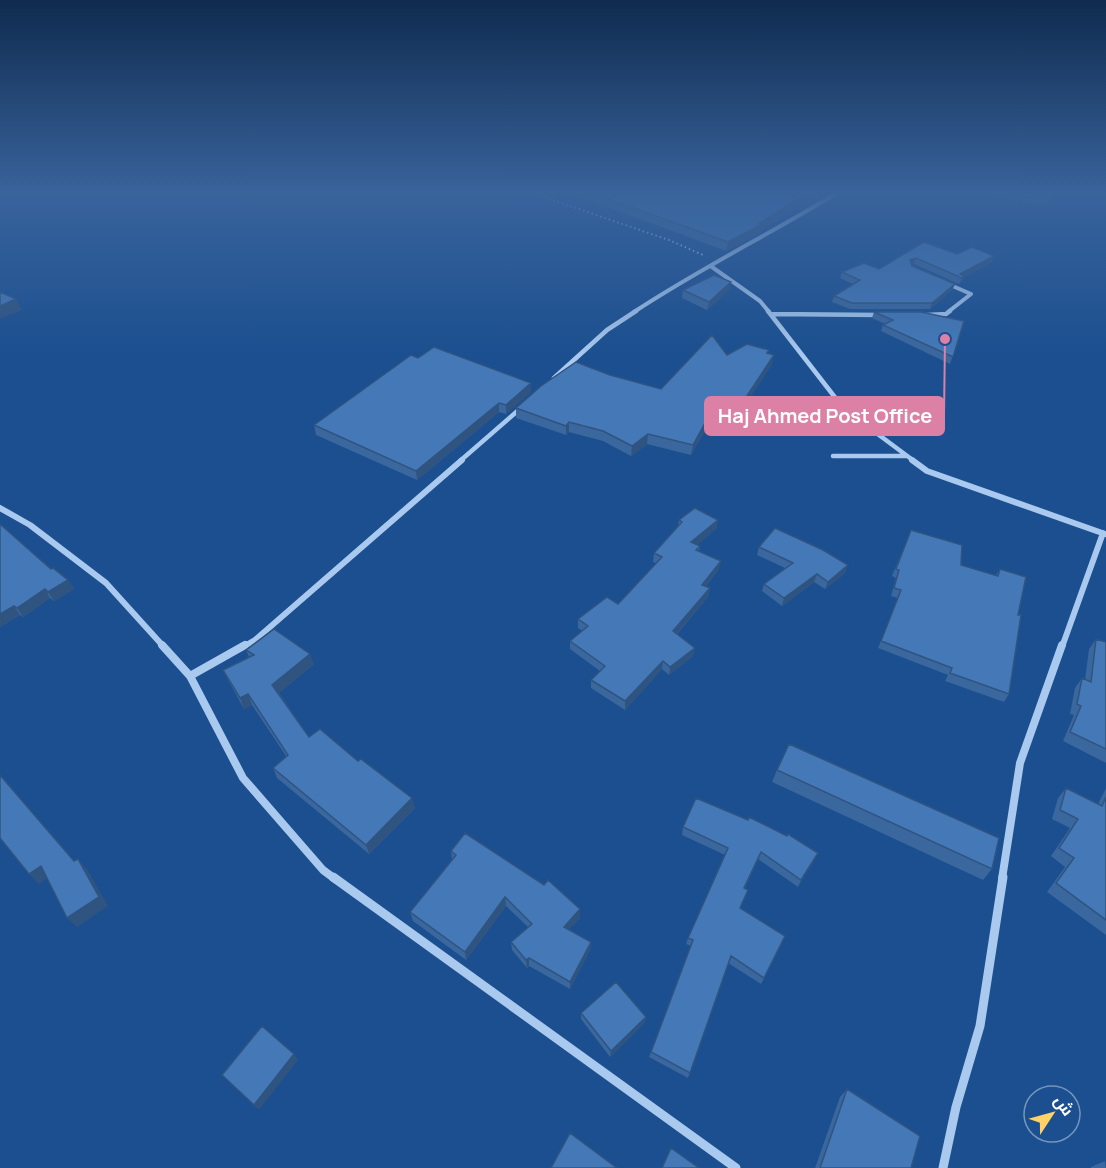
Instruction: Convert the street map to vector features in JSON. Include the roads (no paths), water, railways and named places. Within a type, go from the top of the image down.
[{"type":"street","points":[[548,384],[607,330],[687,278],[712,267],[745,248]]},
{"type":"street","points":[[712,267],[760,301],[844,409],[927,471],[1104,533],[1020,763],[980,1026],[956,1107],[943,1168]]},
{"type":"street","points":[[924,315],[946,315],[971,294],[942,281]]},
{"type":"street","points":[[771,314],[890,315]]},
{"type":"street","points":[[190,676],[255,640],[531,399]]},
{"type":"street","points":[[833,456],[908,456]]},
{"type":"street","points":[[0,508],[30,525],[106,583],[190,676],[243,778],[323,870],[736,1168]]},
{"type":"place","name":"Haj Ahmed Post Office","points":[[945,339]]}]
